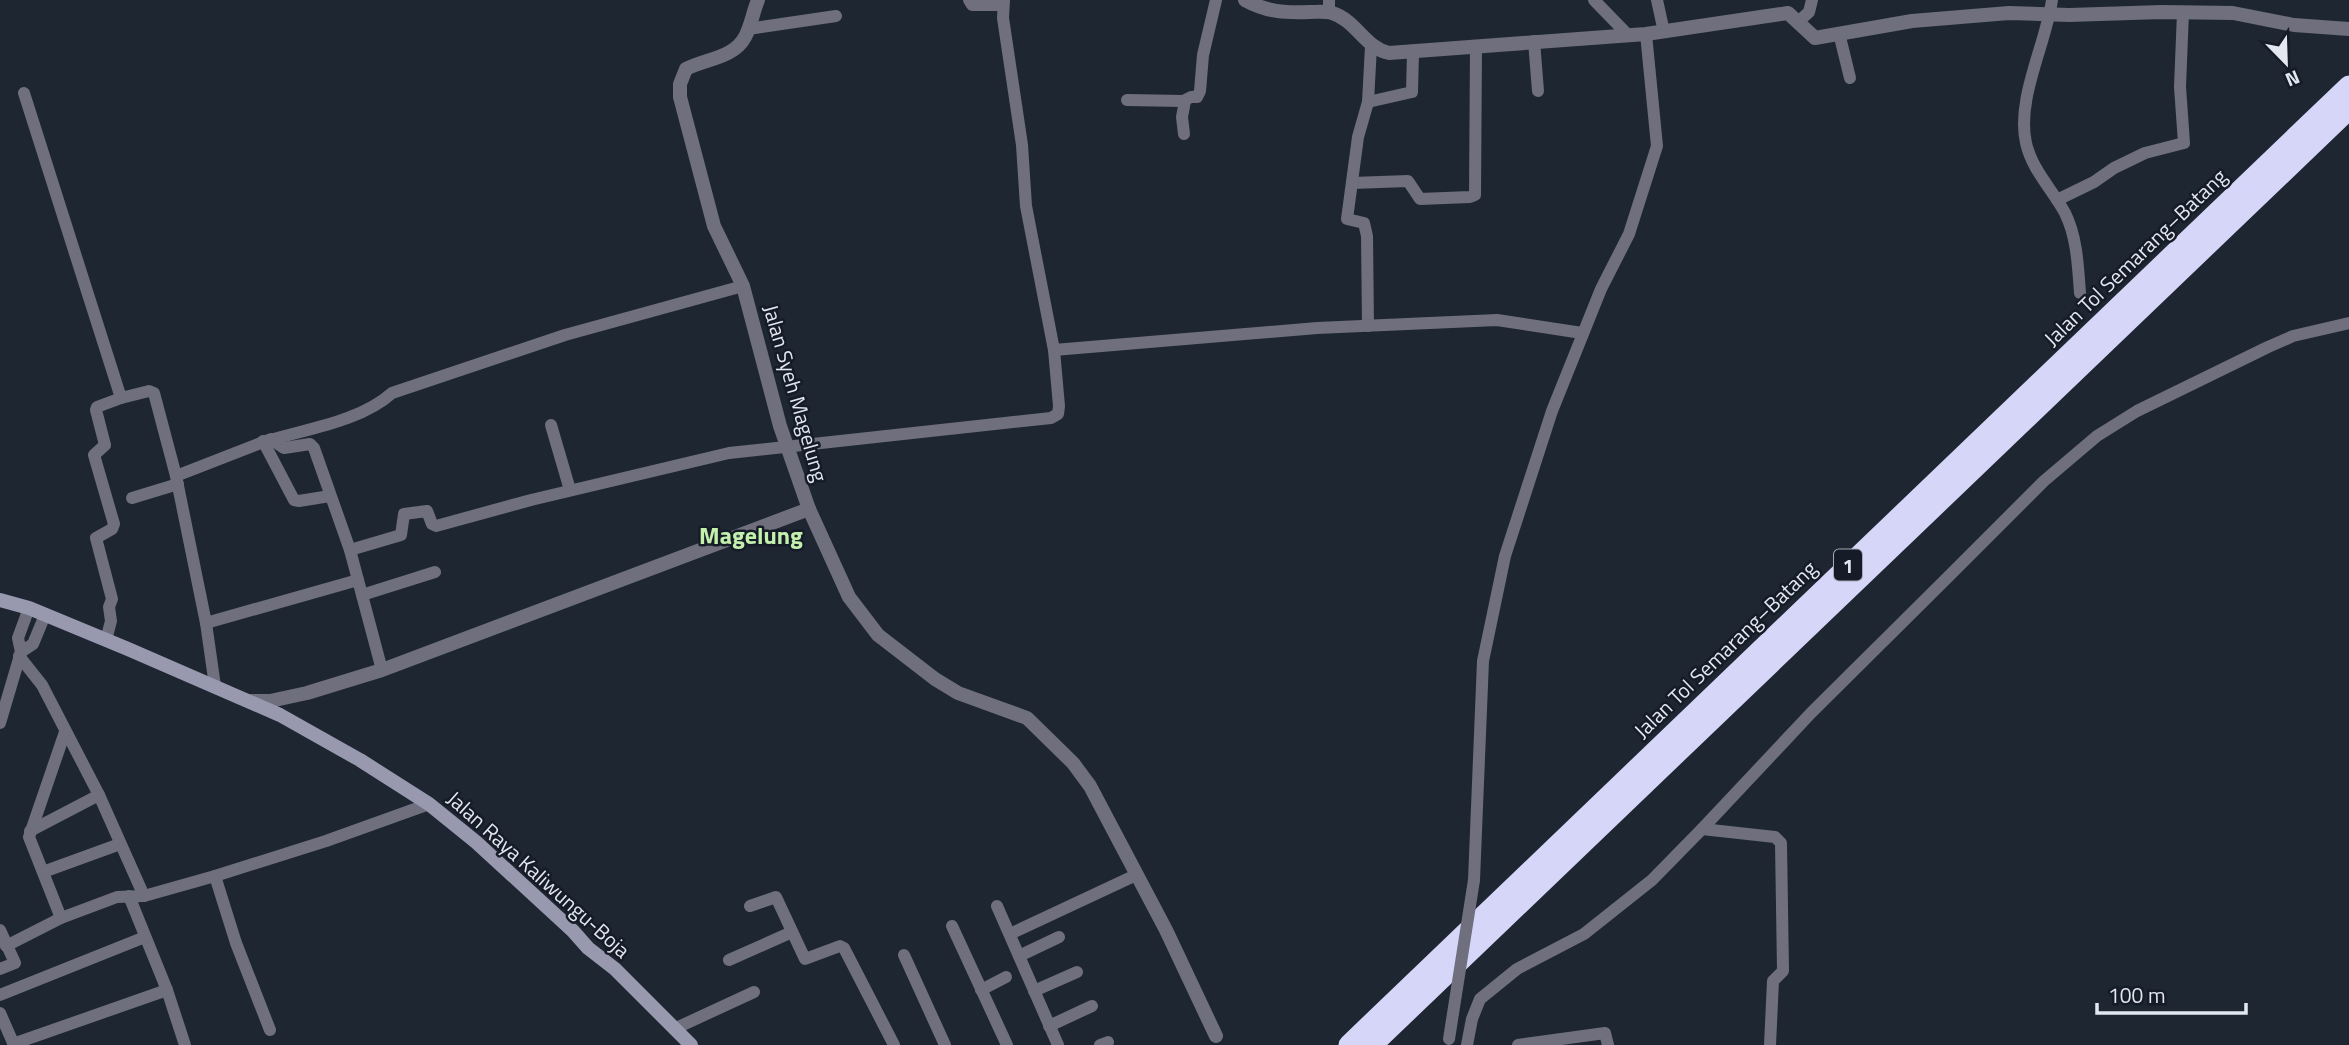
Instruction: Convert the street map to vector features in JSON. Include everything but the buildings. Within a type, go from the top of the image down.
[{"type":"highway","name":"Jalan Tol Semarang–Batang","points":[[1349,1045],[2349,86]]},
{"type":"highway","name":"Jalan Tol Semarang–Batang","points":[[1372,1045],[2349,109]]},
{"type":"main road","name":"Jalan Raya Kaliwungu-Boja","points":[[0,600],[29,608],[251,701],[307,729],[429,804],[461,829],[573,931],[588,948],[615,969],[691,1045]]},
{"type":"street","name":"Jalan Syeh Magelung","points":[[251,701],[270,701],[307,693],[382,670],[809,509],[767,381],[759,340],[743,286],[714,226],[684,116],[680,91],[686,69],[734,50],[744,39],[758,0]]},
{"type":"street","points":[[350,550],[401,535],[404,514],[427,511],[432,524],[437,526],[570,490],[729,453],[1051,418],[1058,414],[1054,350],[1041,272],[1026,206],[1022,145],[1003,3],[972,5],[969,0]]},
{"type":"street","points":[[1127,100],[1185,100],[1199,95],[1203,54],[1216,0]]},
{"type":"street","points":[[1245,0],[1283,13],[1329,6],[1371,46],[1378,51],[1389,53],[1646,34],[1788,13],[1811,37],[1912,21],[2051,7],[2087,15],[2233,13],[2294,25],[2349,29]]},
{"type":"street","points":[[1594,0],[1628,35]]},
{"type":"street","points":[[1657,0],[1664,32]]},
{"type":"street","points":[[1798,22],[1809,12],[1812,0]]},
{"type":"street","points":[[2051,7],[2026,103],[2024,127],[2032,160],[2071,228],[2080,293]]},
{"type":"street","points":[[2057,200],[2145,153],[2184,143],[2180,87],[2183,12]]},
{"type":"street","points":[[748,29],[836,16]]},
{"type":"street","points":[[1839,33],[1850,78]]},
{"type":"street","points":[[1450,1042],[1474,880],[1483,661],[1513,527],[1552,411],[1582,334],[1639,208],[1657,150],[1649,127],[1646,34]]},
{"type":"street","points":[[1534,41],[1538,91]]},
{"type":"street","points":[[1368,326],[1367,236],[1364,223],[1347,220],[1358,136],[1368,102],[1371,46]]},
{"type":"street","points":[[1352,183],[1408,181],[1420,200],[1475,195],[1476,46]]},
{"type":"street","points":[[1368,102],[1412,92],[1413,53]]},
{"type":"street","points":[[24,93],[121,398]]},
{"type":"street","points":[[1184,134],[1182,117],[1185,100]]},
{"type":"street","points":[[132,498],[268,440],[354,415],[380,404],[392,393],[565,335],[743,286]]},
{"type":"street","points":[[1054,350],[1368,326],[1497,320],[1582,334]]},
{"type":"street","points":[[1467,1045],[1472,1018],[1480,999],[1517,969],[1584,934],[1642,889],[1702,830],[1811,713],[1948,576],[2044,481],[2097,436],[2137,411],[2268,347],[2293,336],[2349,323]]},
{"type":"street","points":[[106,640],[111,623],[109,607],[112,599],[96,538],[112,529],[114,524],[94,455],[105,447],[96,410],[97,407],[121,398],[149,391],[154,393],[177,480],[206,623],[215,685]]},
{"type":"street","points":[[551,425],[570,490]]},
{"type":"street","points":[[268,440],[284,449],[310,443],[313,445],[350,550],[382,670]]},
{"type":"street","points":[[268,440],[294,500],[330,496]]},
{"type":"street","points":[[809,509],[849,597],[878,635],[935,679],[958,693],[1027,718],[1070,759],[1090,786],[1166,930],[1218,1041]]},
{"type":"street","points":[[362,595],[435,572]]},
{"type":"street","points":[[206,623],[358,580]]},
{"type":"street","points":[[0,723],[20,654],[19,638],[29,608]]},
{"type":"street","points":[[20,654],[33,644],[45,615]]},
{"type":"street","points":[[20,654],[43,685],[99,795],[144,896]]},
{"type":"street","points":[[61,918],[29,839],[65,732]]},
{"type":"street","points":[[30,831],[99,795]]},
{"type":"street","points":[[6,946],[61,918],[117,897],[144,896],[215,876],[326,841],[429,804]]},
{"type":"street","points":[[1702,830],[1771,836],[1779,839],[1781,844],[1783,971],[1773,981],[1770,1045]]},
{"type":"street","points":[[43,872],[120,844]]},
{"type":"street","points":[[1010,934],[1136,875]]},
{"type":"street","points":[[215,876],[236,943],[270,1031]]},
{"type":"street","points":[[129,896],[167,990],[185,1045]]},
{"type":"street","points":[[750,906],[776,897],[805,960],[840,946],[844,948],[894,1045]]},
{"type":"street","points":[[998,906],[1058,1045]]},
{"type":"street","points":[[952,926],[1007,1045]]},
{"type":"street","points":[[0,930],[26,985]]},
{"type":"street","points":[[729,960],[792,932]]},
{"type":"street","points":[[0,995],[145,937]]},
{"type":"street","points":[[1019,956],[1059,937]]},
{"type":"street","points":[[904,955],[945,1045]]},
{"type":"street","points":[[0,969],[15,963]]},
{"type":"street","points":[[1034,991],[1077,972]]},
{"type":"street","points":[[981,989],[1006,977]]},
{"type":"street","points":[[0,1013],[14,1044],[167,990]]},
{"type":"street","points":[[674,1028],[754,992]]},
{"type":"street","points":[[1049,1026],[1092,1006]]},
{"type":"street","points":[[1518,1045],[1604,1033],[1607,1035],[1608,1045]]},
{"type":"district","name":"Magelung","points":[[751,535]]}]
